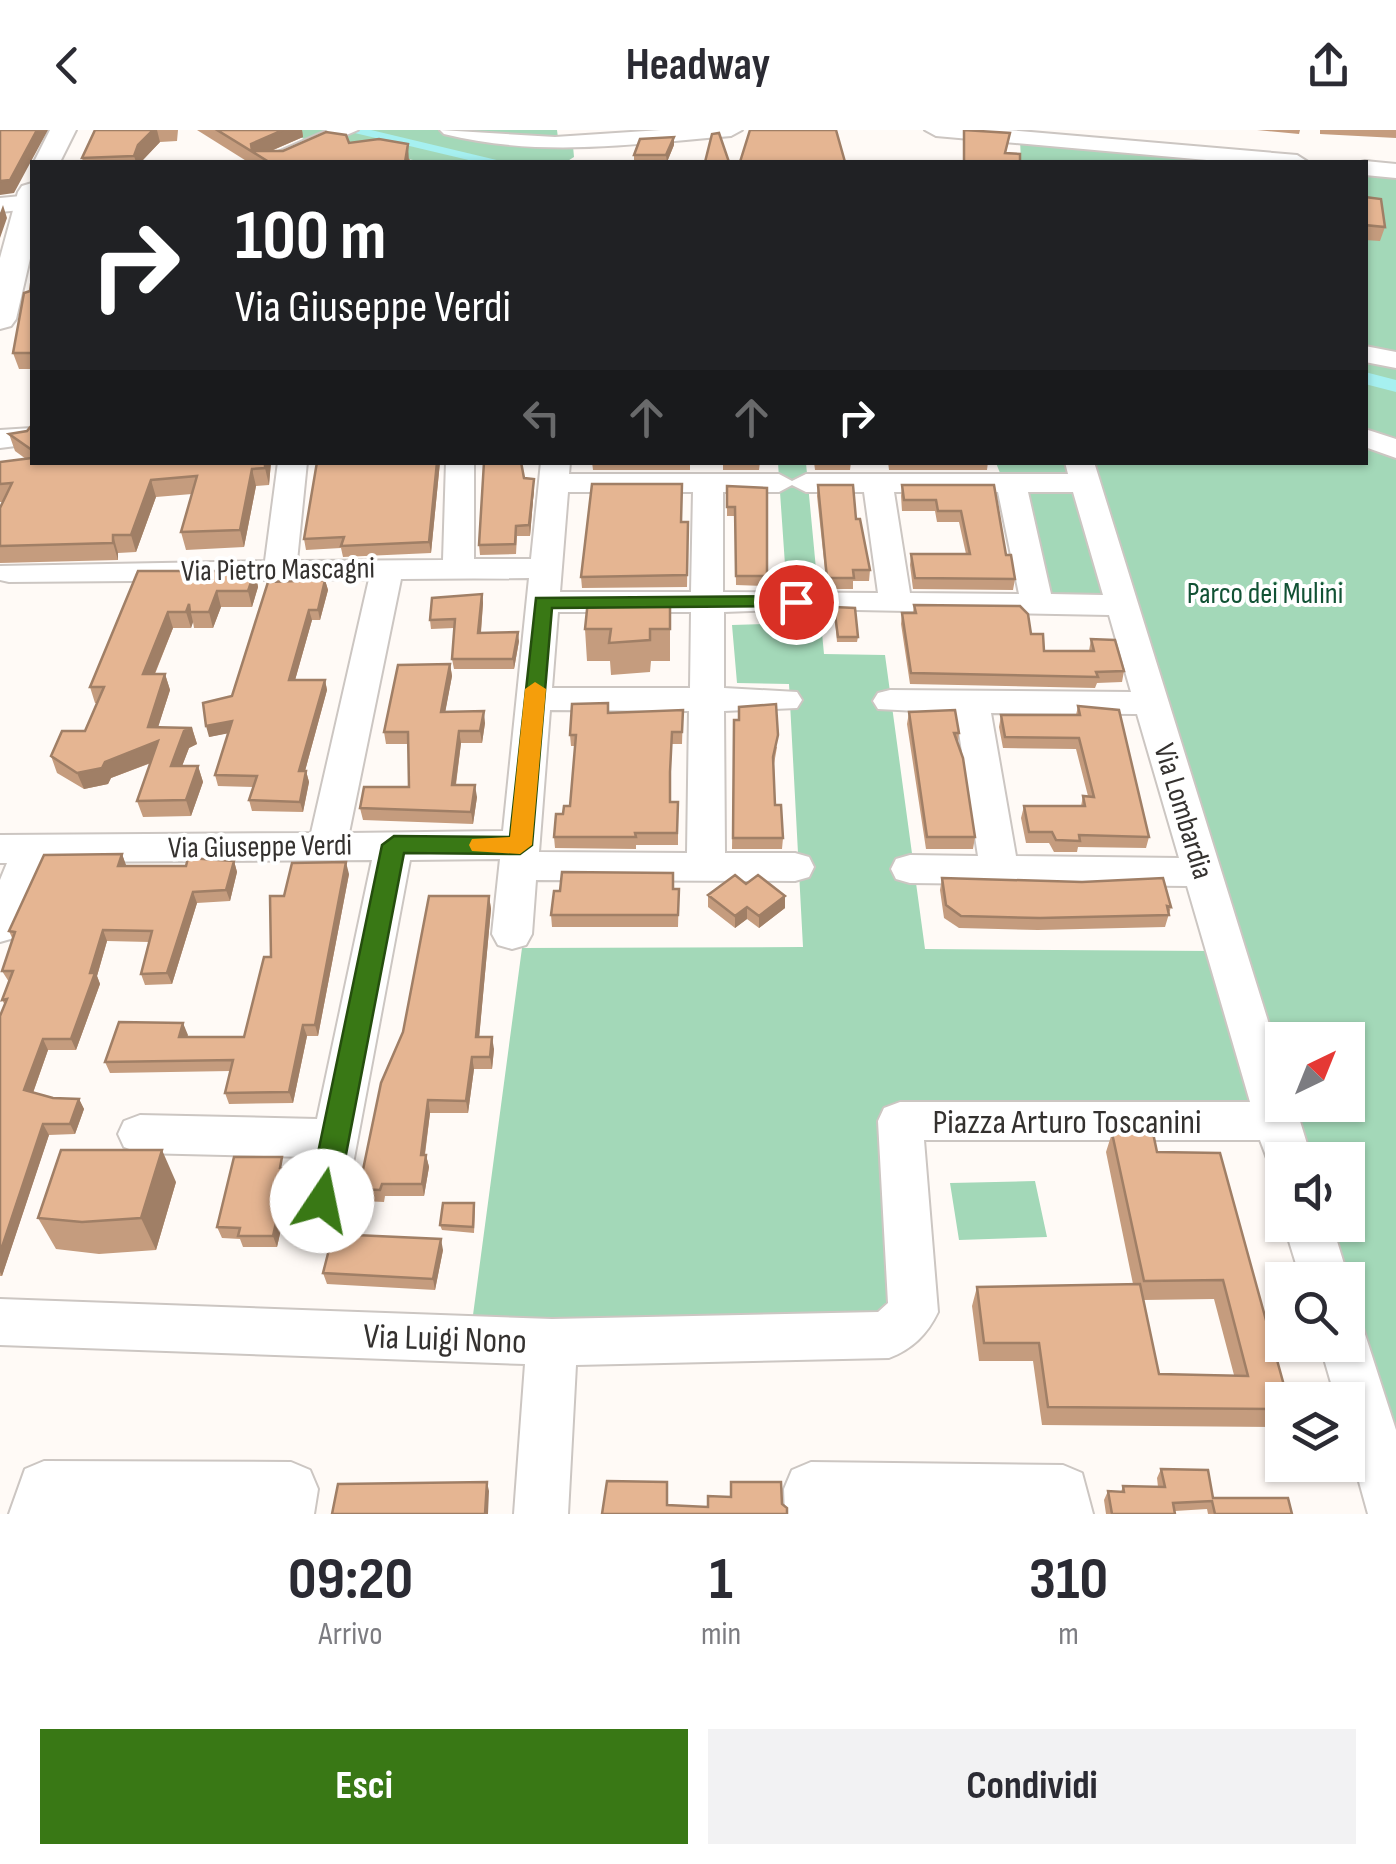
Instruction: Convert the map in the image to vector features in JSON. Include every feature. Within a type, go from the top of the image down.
[{"type":"main road","points":[[48,160],[63,130]]},
{"type":"main road","points":[[12,306],[25,200]]},
{"type":"street","points":[[451,130],[503,140],[546,142],[732,130]]},
{"type":"street","points":[[938,130],[1274,160]]},
{"type":"street","points":[[271,160],[338,134]]},
{"type":"street","points":[[503,140],[518,150],[560,160]]},
{"type":"street","points":[[1368,168],[1396,170]]},
{"type":"street","points":[[1368,355],[1396,360]]},
{"type":"street","points":[[0,438],[30,436]]},
{"type":"street","points":[[1368,438],[1396,449]]},
{"type":"street","points":[[280,568],[293,465]]},
{"type":"street","points":[[458,568],[460,465]]},
{"type":"street","points":[[512,934],[556,473],[708,483],[1011,483],[1082,473]]},
{"type":"street","name":"Via Lombardia","points":[[1082,473],[1283,1140]]},
{"type":"street","points":[[706,866],[708,483]]},
{"type":"street","points":[[878,483],[896,602]]},
{"type":"street","points":[[1011,483],[1037,604]]},
{"type":"street","points":[[326,845],[387,568]]},
{"type":"street","name":"Via Pietro Mascagni","points":[[9,574],[458,568],[545,585],[708,602],[1122,605]]},
{"type":"street","points":[[534,699],[785,700]]},
{"type":"street","points":[[890,701],[1151,702]]},
{"type":"street","points":[[972,702],[998,870]]},
{"type":"street","points":[[322,1201],[394,845]]},
{"type":"street","name":"Via Giuseppe Verdi","points":[[16,849],[394,845],[519,856],[795,868]]},
{"type":"street","points":[[0,927],[16,849]]},
{"type":"street","points":[[910,869],[1202,872]]},
{"type":"street","name":"Piazza Arturo Toscanini","points":[[889,1334],[913,1312],[900,1120],[1283,1140]]},
{"type":"street","points":[[140,1134],[335,1138]]},
{"type":"street","name":"Via Luigi Nono","points":[[0,1322],[552,1342],[889,1334]]},
{"type":"street","points":[[541,1514],[552,1342]]},
{"type":"street","points":[[1349,1362],[1396,1514]]},
{"type":"street","points":[[36,1514],[44,1488],[82,1488],[291,1489],[287,1514]]},
{"type":"street","points":[[812,1514],[810,1488],[1062,1492],[1066,1514]]},
{"type":"green space","points":[[286,130],[557,130],[558,138],[573,146],[574,157],[413,160],[308,141]]},
{"type":"green space","points":[[1020,140],[1245,160],[1021,160]]},
{"type":"green space","name":"Parco dei Mulini","points":[[1368,170],[1396,173],[1396,1464],[1365,1361],[1365,1262],[1340,1262],[1331,1242],[1365,1242],[1365,1142],[1298,1142],[1292,1122],[1365,1122],[1365,1022],[1265,1022],[1265,1035],[1132,600],[1050,598],[997,465],[1368,465]]},
{"type":"green space","points":[[778,465],[806,465],[824,654],[885,655],[925,949],[1212,951],[1265,1115],[888,1115],[898,1302],[883,1322],[471,1330],[522,948],[803,947],[789,684],[737,683],[732,625],[789,623]]},
{"type":"green space","points":[[1035,1181],[1047,1237],[959,1240],[950,1183]]},
{"type":"building","points":[[0,130],[37,130],[10,180],[0,181]]},
{"type":"building","points":[[95,130],[153,130],[138,145],[134,156],[82,158]]},
{"type":"building","points":[[217,130],[283,130],[251,144],[252,151],[283,151],[326,132],[346,135],[349,143],[379,139],[408,144],[405,160],[266,160]]},
{"type":"building","points":[[750,130],[836,130],[844,160],[741,160]]},
{"type":"building","points":[[964,130],[1010,133],[1005,153],[1020,154],[1020,160],[964,160]]},
{"type":"building","points":[[719,133],[728,160],[706,160],[712,134]]},
{"type":"building","points":[[674,137],[666,155],[634,155],[640,139]]},
{"type":"building","points":[[1368,197],[1381,199],[1385,227],[1368,225]]},
{"type":"building","points":[[30,291],[30,353],[13,353],[24,293]]},
{"type":"building","points":[[30,427],[30,449],[9,434]]},
{"type":"building","points":[[30,458],[30,465],[265,468],[252,469],[240,530],[181,532],[197,476],[151,480],[131,535],[113,535],[113,543],[0,546],[0,508],[12,483],[0,484],[0,462]]},
{"type":"building","points":[[316,465],[437,465],[429,542],[341,546],[344,537],[304,539]]},
{"type":"building","points":[[484,465],[522,465],[524,478],[534,479],[529,525],[516,526],[515,544],[479,545]]},
{"type":"building","points":[[592,484],[682,484],[681,522],[688,522],[687,575],[581,577]]},
{"type":"building","points":[[818,485],[853,485],[856,519],[860,519],[870,570],[853,570],[854,578],[827,578]]},
{"type":"building","points":[[902,485],[994,485],[1006,555],[1011,555],[1015,579],[915,578],[911,554],[970,554],[961,511],[938,511],[936,500],[904,500]]},
{"type":"building","points":[[727,486],[767,488],[767,576],[736,576],[735,507],[727,507]]},
{"type":"building","points":[[138,571],[255,571],[248,591],[217,591],[209,612],[190,612],[189,604],[186,612],[168,612],[143,674],[165,674],[148,727],[192,728],[184,731],[171,766],[198,766],[186,800],[137,801],[158,741],[105,762],[102,768],[77,773],[51,756],[62,731],[85,731],[104,687],[90,687]]},
{"type":"building","points":[[325,580],[318,610],[309,610],[289,680],[325,680],[299,771],[306,771],[300,802],[249,800],[257,776],[215,775],[232,721],[206,726],[203,703],[232,696],[268,582]]},
{"type":"building","points":[[482,594],[478,633],[518,632],[513,659],[452,659],[455,619],[430,620],[432,598]]},
{"type":"building","points":[[588,600],[670,600],[670,629],[650,629],[650,640],[609,643],[611,629],[585,629]]},
{"type":"building","points":[[914,605],[1020,606],[1028,614],[1031,634],[1043,634],[1044,651],[1094,651],[1091,639],[1115,640],[1124,671],[1096,672],[1098,677],[911,673],[902,613],[916,613]]},
{"type":"building","points":[[834,607],[855,608],[858,637],[838,637]]},
{"type":"building","points":[[450,664],[441,712],[484,711],[480,731],[459,731],[452,785],[475,785],[471,812],[360,808],[364,787],[409,787],[408,732],[384,732],[398,665]]},
{"type":"building","points":[[608,703],[608,713],[683,710],[682,732],[672,732],[670,772],[670,802],[678,802],[677,833],[554,837],[556,814],[563,814],[564,806],[570,806],[576,735],[570,735],[572,704]]},
{"type":"building","points":[[776,704],[775,805],[781,805],[783,838],[733,838],[734,720],[739,720],[739,707]]},
{"type":"building","points":[[1078,706],[1119,710],[1149,837],[1079,835],[1080,841],[1056,840],[1052,832],[1029,832],[1024,806],[1085,806],[1083,796],[1094,797],[1079,738],[1005,737],[1001,715],[1080,715]]},
{"type":"building","points":[[955,710],[959,733],[954,733],[963,758],[975,837],[927,837],[909,712]]},
{"type":"building","points":[[122,854],[118,866],[186,866],[188,858],[234,861],[226,890],[193,892],[167,973],[141,974],[152,931],[103,930],[90,973],[95,973],[71,1039],[43,1039],[24,1090],[53,1098],[79,1099],[70,1124],[43,1124],[0,1253],[0,1016],[13,971],[2,971],[15,932],[9,931],[44,855]]},
{"type":"building","points":[[346,862],[315,1025],[303,1025],[289,1092],[225,1093],[233,1060],[105,1062],[119,1022],[183,1023],[179,1037],[244,1037],[264,957],[271,957],[270,896],[284,896],[292,863]]},
{"type":"building","points":[[562,872],[673,873],[673,889],[679,889],[678,915],[551,915],[554,891],[560,891]]},
{"type":"building","points":[[735,875],[746,884],[758,875],[785,896],[759,916],[747,907],[735,916],[708,895]]},
{"type":"building","points":[[942,878],[1082,882],[1163,878],[1171,907],[1167,906],[1169,915],[961,916],[946,905]]},
{"type":"building","points":[[429,896],[489,896],[476,1037],[492,1037],[490,1057],[472,1057],[466,1101],[428,1100],[421,1155],[426,1155],[422,1184],[382,1184],[380,1190],[359,1189],[381,1083],[403,1032]]},
{"type":"building","points":[[1112,1133],[1153,1133],[1157,1152],[1220,1153],[1265,1316],[1265,1362],[1278,1362],[1283,1382],[1265,1382],[1265,1409],[1048,1407],[1039,1343],[984,1343],[977,1287],[1140,1284],[1159,1374],[1248,1376],[1223,1280],[1144,1281]]},
{"type":"building","points":[[61,1150],[162,1150],[141,1218],[82,1222],[38,1218]]},
{"type":"building","points":[[234,1157],[282,1157],[280,1168],[288,1169],[273,1236],[238,1236],[240,1228],[217,1227]]},
{"type":"building","points":[[443,1203],[474,1203],[473,1227],[440,1225]]},
{"type":"building","points":[[333,1234],[441,1239],[433,1279],[323,1273]]},
{"type":"building","points":[[1161,1469],[1208,1470],[1213,1498],[1288,1498],[1292,1514],[1215,1514],[1212,1501],[1173,1503],[1175,1514],[1112,1514],[1108,1491],[1124,1492],[1123,1486],[1165,1487]]},
{"type":"building","points":[[607,1481],[667,1482],[667,1505],[708,1507],[708,1496],[731,1497],[731,1482],[781,1482],[782,1504],[787,1514],[602,1514]]},
{"type":"building","points":[[487,1482],[485,1514],[332,1514],[338,1484]]},
{"type":"waterway","points":[[350,130],[488,160]]},
{"type":"waterway","points":[[1368,379],[1396,386]]},
{"type":"slow traffic","points":[[480,845],[520,845],[535,689]]},
{"type":"route","points":[[322,1201],[394,845],[520,845],[543,602],[796,602]]}]
